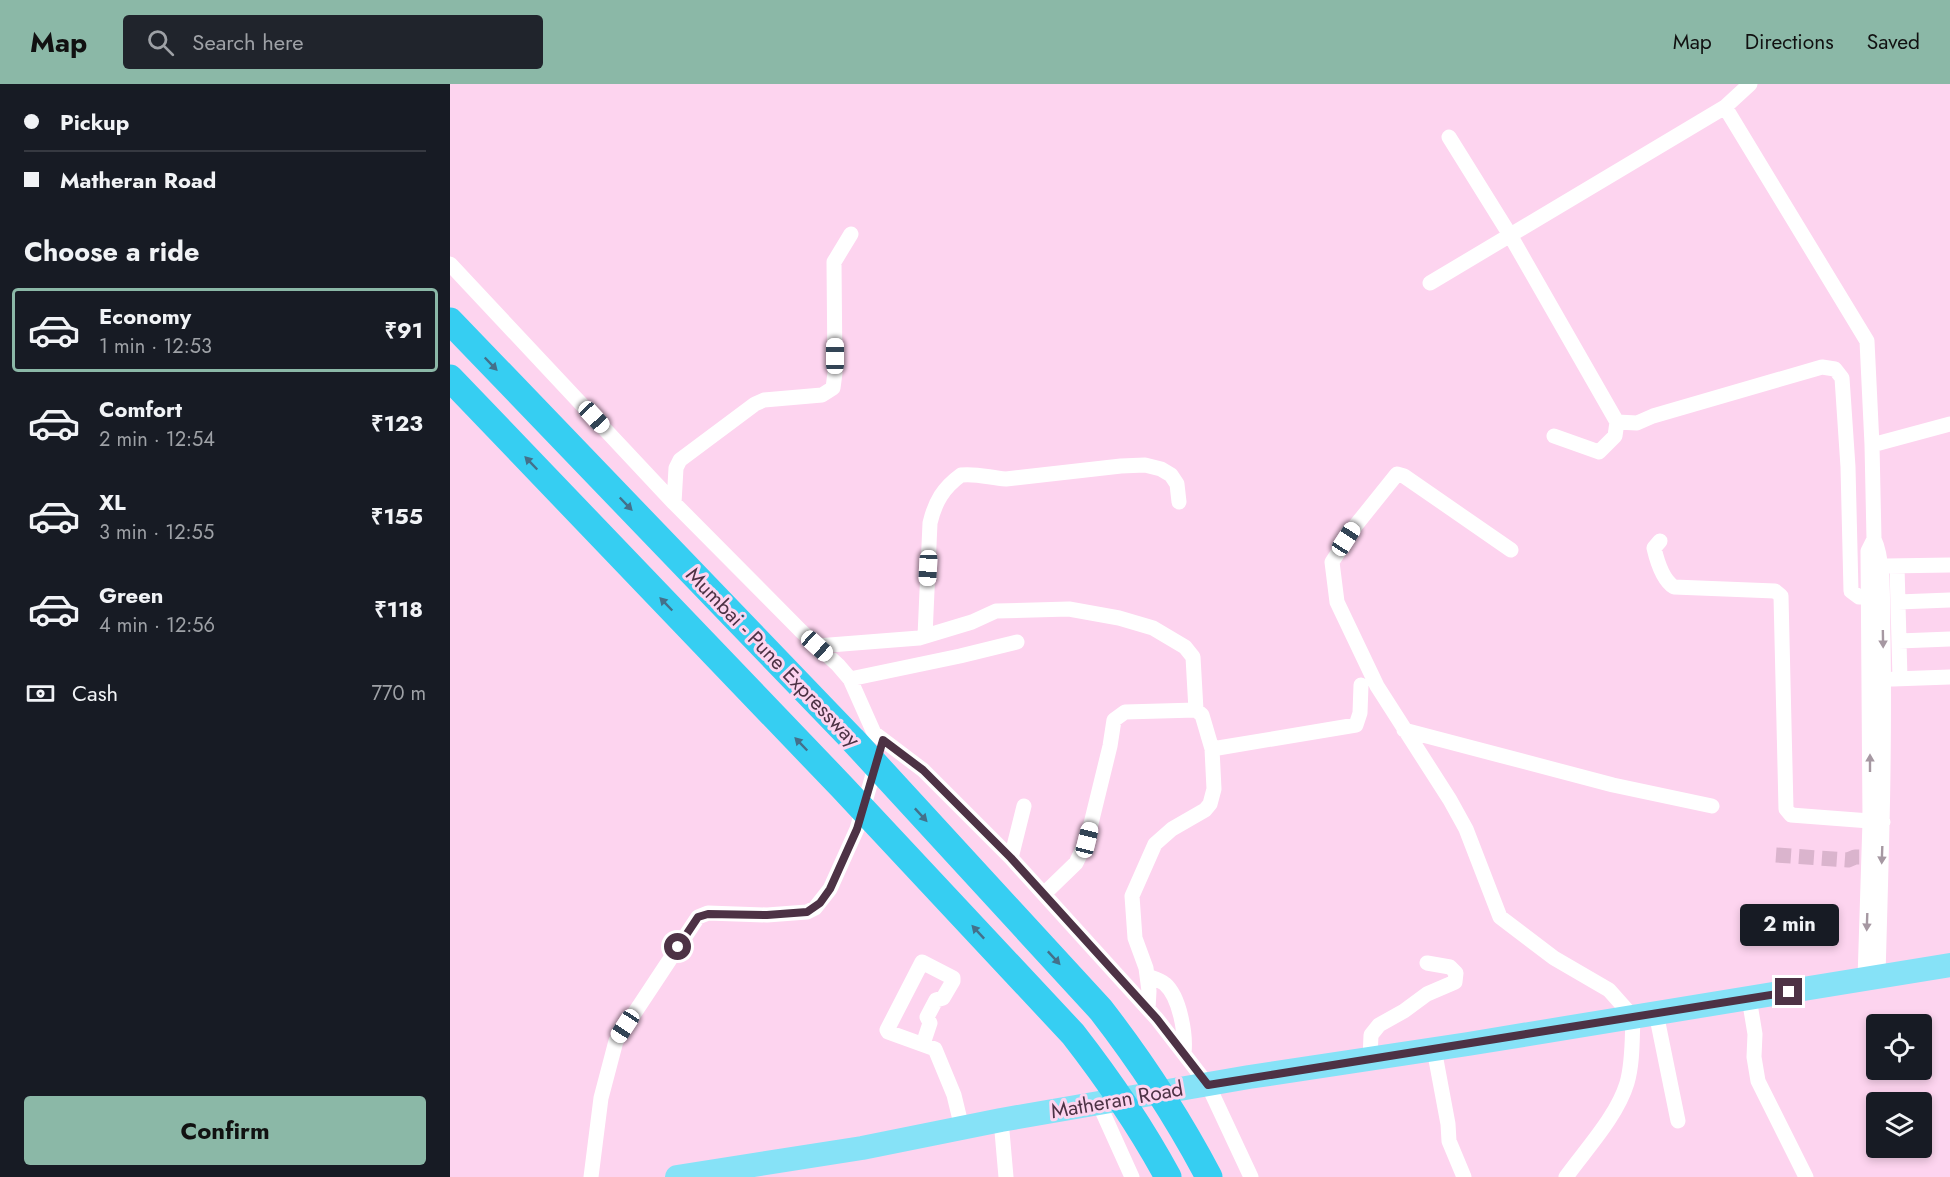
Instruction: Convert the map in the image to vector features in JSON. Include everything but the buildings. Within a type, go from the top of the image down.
[{"type":"highway","name":"Mumbai - Pune Expressway","points":[[450,321],[852,739],[1101,1010],[1131,1048],[1187,1135],[1209,1177]]},
{"type":"highway","name":"Mumbai - Pune Expressway","points":[[450,378],[870,816],[1073,1034],[1101,1070],[1162,1166]]},
{"type":"main road","name":"Matheran Road","points":[[677,1177],[862,1148],[1001,1120],[1208,1085],[1950,965]]},
{"type":"street","points":[[1430,283],[1725,107],[1750,84]]},
{"type":"street","points":[[1725,107],[1867,341],[1874,539],[1868,551],[1876,571],[1876,822],[1871,978]]},
{"type":"street","points":[[1449,137],[1510,235],[1617,422],[1615,436],[1599,452],[1554,436]]},
{"type":"street","points":[[674,503],[676,468],[680,460],[755,404],[764,400],[822,395],[833,388],[835,373],[834,262],[851,234]]},
{"type":"street","points":[[450,264],[674,503],[850,679],[874,733],[923,770],[1011,858],[1148,1009],[1208,1085],[1251,1177]]},
{"type":"street","points":[[1617,422],[1637,423],[1653,416],[1822,366],[1835,369],[1842,378],[1843,389],[1848,467],[1851,591],[1856,596],[1876,596]]},
{"type":"street","points":[[1872,445],[1950,424]]},
{"type":"street","points":[[925,636],[930,523],[934,504],[945,489],[961,475],[978,474],[1006,480],[1145,465],[1161,469],[1171,475],[1177,484],[1179,501]]},
{"type":"street","points":[[1511,550],[1404,476],[1397,474],[1356,525],[1332,562],[1336,602],[1377,687],[1450,800],[1466,829],[1500,917],[1554,958],[1609,990],[1633,1017],[1629,1074],[1623,1095],[1615,1111],[1566,1177]]},
{"type":"street","points":[[1660,541],[1654,548],[1656,556],[1668,583],[1674,587],[1775,591],[1781,596],[1786,809],[1791,815],[1876,822]]},
{"type":"street","points":[[1851,573],[1897,566],[1950,565]]},
{"type":"street","points":[[1897,566],[1900,679]]},
{"type":"street","points":[[1871,978],[1866,862],[1876,822],[1885,766],[1884,679],[1876,596]]},
{"type":"street","points":[[1898,602],[1950,600]]},
{"type":"street","points":[[817,646],[925,636],[972,622],[996,611],[1069,609],[1119,618],[1153,628],[1185,647],[1193,657],[1196,710]]},
{"type":"street","points":[[1899,641],[1950,639]]},
{"type":"street","points":[[850,679],[1017,642]]},
{"type":"street","points":[[1884,679],[1950,677]]},
{"type":"street","points":[[1212,749],[1356,725],[1360,713],[1361,686]]},
{"type":"street","points":[[1044,894],[1076,863],[1087,840],[1110,746],[1114,720],[1125,712],[1196,710],[1202,715],[1212,749],[1214,789],[1210,804],[1205,810],[1172,829],[1155,844],[1132,896],[1135,938],[1146,968],[1148,1009]]},
{"type":"street","points":[[1404,730],[1613,785],[1712,806]]},
{"type":"street","points":[[591,1177],[601,1098],[616,1041],[635,1011],[698,917],[708,914],[767,915],[807,912],[820,903],[830,889],[857,829],[883,740]]},
{"type":"street","points":[[1011,858],[1024,806]]},
{"type":"street","points":[[923,1044],[930,1023],[927,1017],[936,1000],[943,998],[953,978],[922,962],[887,1030],[935,1049],[954,1095],[962,1128]]},
{"type":"street","points":[[1370,1059],[1371,1035],[1379,1025],[1404,1011],[1427,994],[1455,982],[1456,973],[1450,966],[1427,963]]},
{"type":"street","points":[[1147,976],[1162,981],[1168,987],[1179,1011],[1185,1040],[1184,1053]]},
{"type":"street","points":[[1749,998],[1755,1034],[1754,1058],[1758,1081],[1806,1177]]},
{"type":"street","points":[[1656,1013],[1678,1121]]},
{"type":"street","points":[[1434,1049],[1449,1141],[1464,1177]]},
{"type":"street","points":[[1099,1104],[1132,1177]]},
{"type":"street","points":[[1001,1120],[1006,1177]]},
{"type":"tunnel","points":[[1776,855],[1848,860],[1863,857]]},
{"type":"route","points":[[678,947],[698,917],[708,914],[767,915],[807,912],[820,903],[830,889],[857,829],[883,740],[923,770],[1011,858],[1157,1019],[1208,1085],[1789,992]]}]
